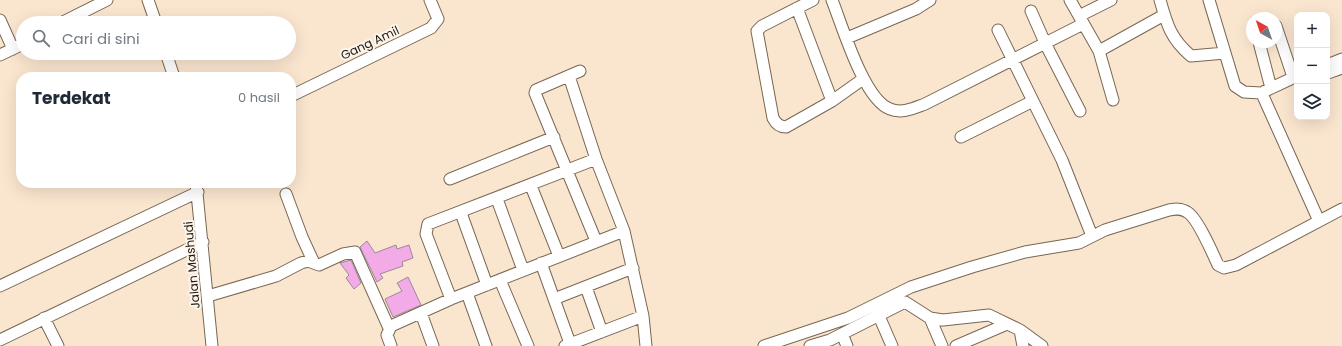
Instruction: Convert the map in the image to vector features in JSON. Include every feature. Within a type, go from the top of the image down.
[{"type":"street","points":[[75,16],[107,0]]},
{"type":"street","points":[[148,0],[154,16]]},
{"type":"street","name":"Gang Amil","points":[[296,94],[431,28],[438,19],[430,0]]},
{"type":"street","points":[[814,0],[762,26],[757,30],[773,118],[779,126],[786,127],[832,101],[863,79]]},
{"type":"street","points":[[832,0],[863,79],[881,104],[890,110],[904,111],[925,104],[1046,45],[1111,0]]},
{"type":"street","points":[[847,38],[916,9],[930,0]]},
{"type":"street","points":[[1070,0],[1098,51],[1113,100]]},
{"type":"street","points":[[1160,0],[1164,15],[1176,43],[1191,56],[1225,52]]},
{"type":"street","points":[[1209,0],[1235,86],[1244,92],[1261,93],[1294,76]]},
{"type":"street","points":[[797,8],[832,101]]},
{"type":"street","points":[[1031,12],[1080,111]]},
{"type":"street","points":[[1098,51],[1164,15]]},
{"type":"street","points":[[0,20],[16,44]]},
{"type":"street","points":[[998,30],[1062,160],[1092,236]]},
{"type":"street","points":[[1282,42],[1294,73]]},
{"type":"street","points":[[0,55],[16,48]]},
{"type":"street","points":[[1261,48],[1271,88]]},
{"type":"street","points":[[1330,68],[1342,59]]},
{"type":"street","points":[[168,60],[172,72]]},
{"type":"street","points":[[1330,69],[1342,68]]},
{"type":"street","points":[[580,71],[534,92],[596,241]]},
{"type":"street","points":[[569,76],[596,159],[624,231],[643,316],[646,346]]},
{"type":"street","points":[[1261,93],[1318,222]]},
{"type":"street","points":[[961,136],[1033,101]]},
{"type":"street","points":[[450,179],[554,137]]},
{"type":"street","points":[[452,299],[426,230],[428,224],[461,213],[596,159]]},
{"type":"street","points":[[530,186],[559,256]]},
{"type":"street","points":[[0,286],[195,188]]},
{"type":"street","name":"Jalan Mashudi","points":[[197,188],[212,346]]},
{"type":"street","points":[[286,194],[302,237],[314,263]]},
{"type":"street","points":[[496,199],[523,270]]},
{"type":"street","points":[[764,346],[782,343],[848,318],[911,287],[972,267],[1025,252],[1078,243],[1092,236],[1137,219],[1169,210],[1179,209],[1188,212],[1206,238],[1218,265],[1224,268],[1236,264],[1342,209]]},
{"type":"street","points":[[461,213],[487,285]]},
{"type":"street","points":[[389,328],[468,292],[624,231]]},
{"type":"street","points":[[0,340],[203,242]]},
{"type":"street","points":[[208,296],[276,276],[300,263],[308,261],[319,265],[343,254],[356,253],[389,328],[387,335],[391,346]]},
{"type":"street","points":[[541,263],[569,345],[643,316]]},
{"type":"street","points":[[554,299],[633,268]]},
{"type":"street","points":[[500,280],[528,346]]},
{"type":"street","points":[[586,287],[602,332]]},
{"type":"street","points":[[468,292],[486,346]]},
{"type":"street","points":[[810,346],[830,343],[842,334],[879,316],[900,303],[905,302],[930,318],[943,320],[989,315],[1020,330],[1042,346]]},
{"type":"street","points":[[421,313],[433,346]]},
{"type":"street","points":[[879,316],[892,346]]},
{"type":"street","points":[[44,318],[58,346]]},
{"type":"street","points":[[930,318],[942,346]]},
{"type":"street","points":[[956,346],[1007,324]]},
{"type":"street","points":[[1020,330],[1023,346]]},
{"type":"street","points":[[842,334],[847,346]]},
{"type":"building","points":[[367,241],[375,253],[396,245],[397,249],[409,245],[413,258],[402,262],[403,266],[380,274],[383,278],[377,282],[360,247]]},
{"type":"building","points":[[351,260],[361,283],[354,289],[346,278],[349,275],[340,263]]},
{"type":"building","points":[[408,277],[421,305],[393,317],[385,299],[402,291],[397,283]]}]
